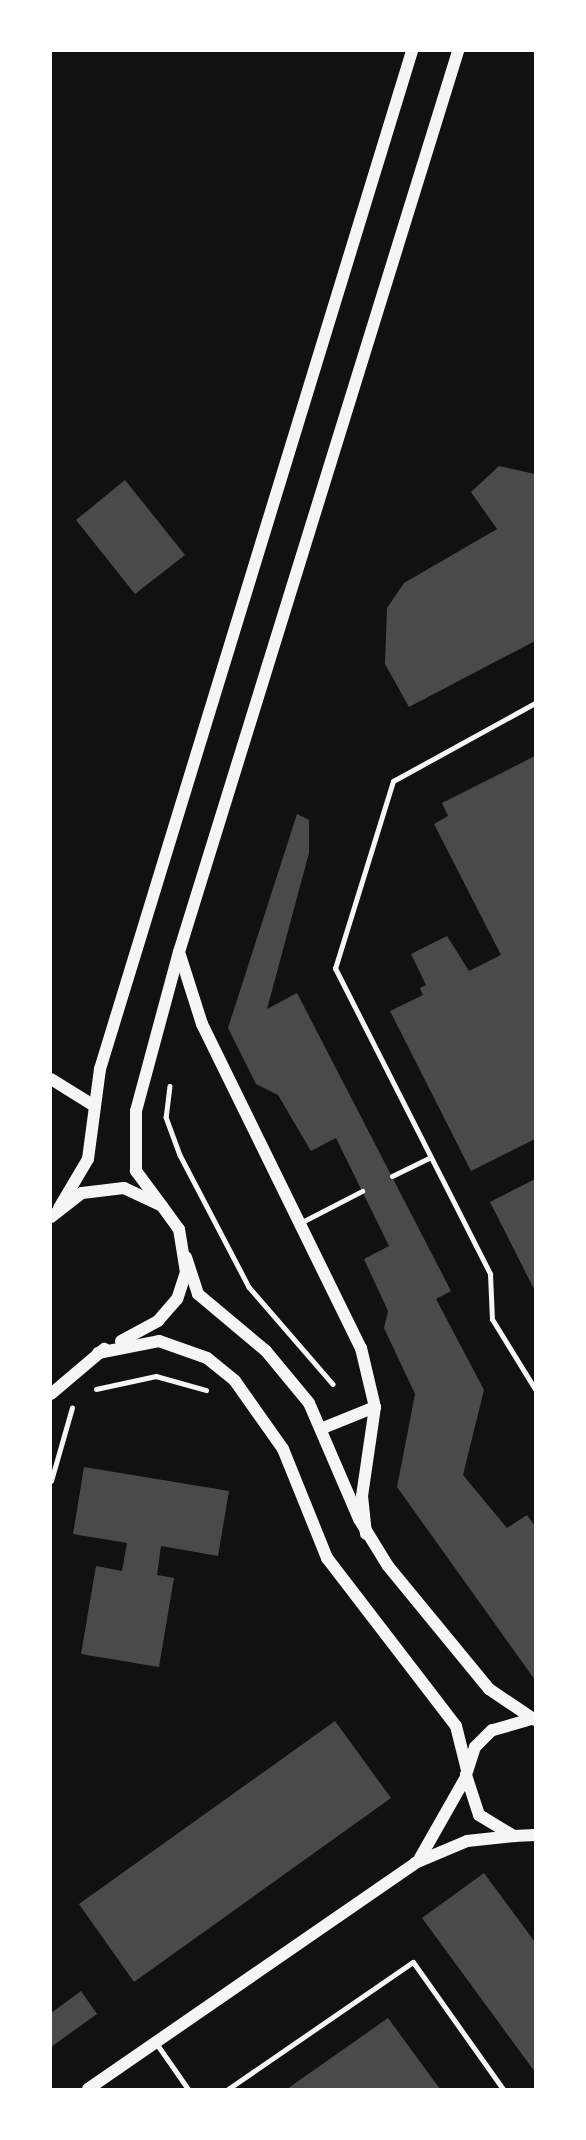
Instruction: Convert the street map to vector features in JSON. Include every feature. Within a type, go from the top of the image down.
[{"type":"street","points":[[55,1212],[83,1172],[93,1105],[412,51]]},
{"type":"street","points":[[458,51],[180,952],[132,1139],[139,1179],[179,1229],[198,1294],[281,1366],[323,1428],[366,1534],[489,1689],[535,1720]]},
{"type":"street","points":[[180,952],[188,994],[298,1224],[361,1348],[375,1407],[362,1496],[366,1534]]},
{"type":"street","points":[[51,1079],[93,1105]]},
{"type":"street","points":[[55,1212],[82,1193],[110,1187],[138,1192],[162,1206]]},
{"type":"street","points":[[51,1394],[98,1353],[168,1311],[183,1286],[186,1257]]},
{"type":"street","points":[[98,1353],[159,1341],[207,1358],[235,1381],[283,1449],[327,1558],[456,1726],[479,1815],[516,1836],[535,1841]]},
{"type":"street","points":[[323,1428],[375,1407]]},
{"type":"street","points":[[415,1863],[447,1819],[466,1772],[492,1730],[535,1720]]},
{"type":"street","points":[[88,2089],[415,1863],[467,1841],[535,1835]]},
{"type":"lane","points":[[535,703],[393,781],[335,968],[490,1274],[492,1319],[535,1389]]},
{"type":"lane","points":[[392,1176],[429,1158]]},
{"type":"lane","points":[[298,1224],[362,1191]]},
{"type":"lane","points":[[228,2089],[412,1962],[503,2089]]},
{"type":"lane","points":[[156,2043],[188,2089]]},
{"type":"path","points":[[170,1081],[166,1116],[180,1155],[249,1287],[333,1384]]},
{"type":"path","points":[[85,1394],[156,1376],[214,1395]]},
{"type":"path","points":[[321,1388],[340,1383]]},
{"type":"path","points":[[51,1481],[75,1398]]},
{"type":"building","points":[[499,466],[535,474],[535,641],[409,707],[385,664],[387,608],[404,583],[497,529],[471,492]]},
{"type":"building","points":[[125,480],[185,555],[135,594],[76,520]]},
{"type":"building","points":[[535,756],[535,1139],[471,1171],[390,1011],[423,995],[420,988],[426,985],[411,954],[447,936],[469,971],[501,955],[434,824],[448,816],[442,803]]},
{"type":"building","points":[[297,814],[309,820],[309,853],[267,1009],[297,993],[451,1291],[436,1299],[484,1390],[463,1475],[507,1528],[527,1515],[535,1526],[535,1680],[397,1487],[415,1394],[384,1328],[388,1311],[364,1259],[389,1246],[336,1138],[311,1151],[278,1095],[256,1084],[228,1028]]},
{"type":"building","points":[[535,1179],[535,1291],[490,1202]]},
{"type":"building","points":[[84,1467],[229,1491],[218,1556],[161,1546],[157,1575],[174,1578],[159,1667],[81,1654],[96,1566],[122,1571],[127,1543],[73,1534]]},
{"type":"building","points":[[335,1721],[391,1798],[134,1982],[79,1904]]},
{"type":"building","points":[[484,1873],[535,1942],[535,2072],[422,1918]]},
{"type":"building","points":[[81,1991],[97,2014],[51,2047],[51,2013]]},
{"type":"building","points":[[388,2018],[440,2089],[287,2089]]}]
